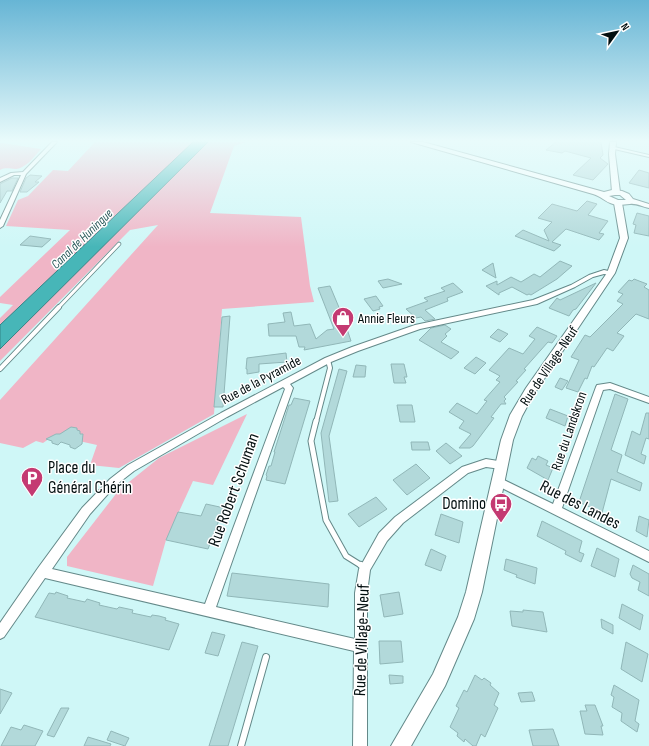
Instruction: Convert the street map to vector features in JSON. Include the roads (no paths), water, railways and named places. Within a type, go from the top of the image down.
[{"type":"main road","points":[[539,177],[605,195],[609,200],[618,203],[630,201],[649,206]]},
{"type":"main road","points":[[605,195],[616,192],[627,196],[630,201]]},
{"type":"street","points":[[0,226],[22,177]]},
{"type":"street","points":[[615,177],[616,192]]},
{"type":"street","name":"Rue de Village-Neuf","points":[[400,746],[439,680],[466,619],[474,592],[507,440],[516,415],[530,390],[611,273],[624,238],[618,203]]},
{"type":"street","name":"Rue de la Pyramide","points":[[0,633],[86,511],[113,482],[131,468],[224,415],[328,360],[380,339],[418,327],[535,302],[573,286],[591,276],[604,272],[611,273]]},
{"type":"street","name":"Rue Robert Schuman","points":[[208,610],[289,388],[284,383]]},
{"type":"street","name":"Rue du Landskron","points":[[556,511],[600,387],[610,386],[649,400]]},
{"type":"street","name":"Rue de Village-Neuf","points":[[360,746],[361,593],[365,568],[383,537],[399,520],[465,470],[486,463],[501,465]]},
{"type":"street","name":"Rue des Landes","points":[[497,482],[649,557]]},
{"type":"street","points":[[42,572],[360,646]]},
{"type":"lane","points":[[0,369],[119,244]]},
{"type":"lane","points":[[328,360],[330,368],[311,441],[326,520],[346,556],[365,568]]},
{"type":"lane","points":[[242,746],[266,657]]},
{"type":"water","points":[[156,177],[173,177],[0,349],[0,325]]},
{"type":"place","name":"Annie Fleurs","points":[[343,338]]},
{"type":"place","name":"Place du Général Chérin","points":[[32,498]]},
{"type":"place","name":"Domino","points":[[501,524]]},
{"type":"water label","name":"Canal de Huningue","points":[[82,239]]}]
